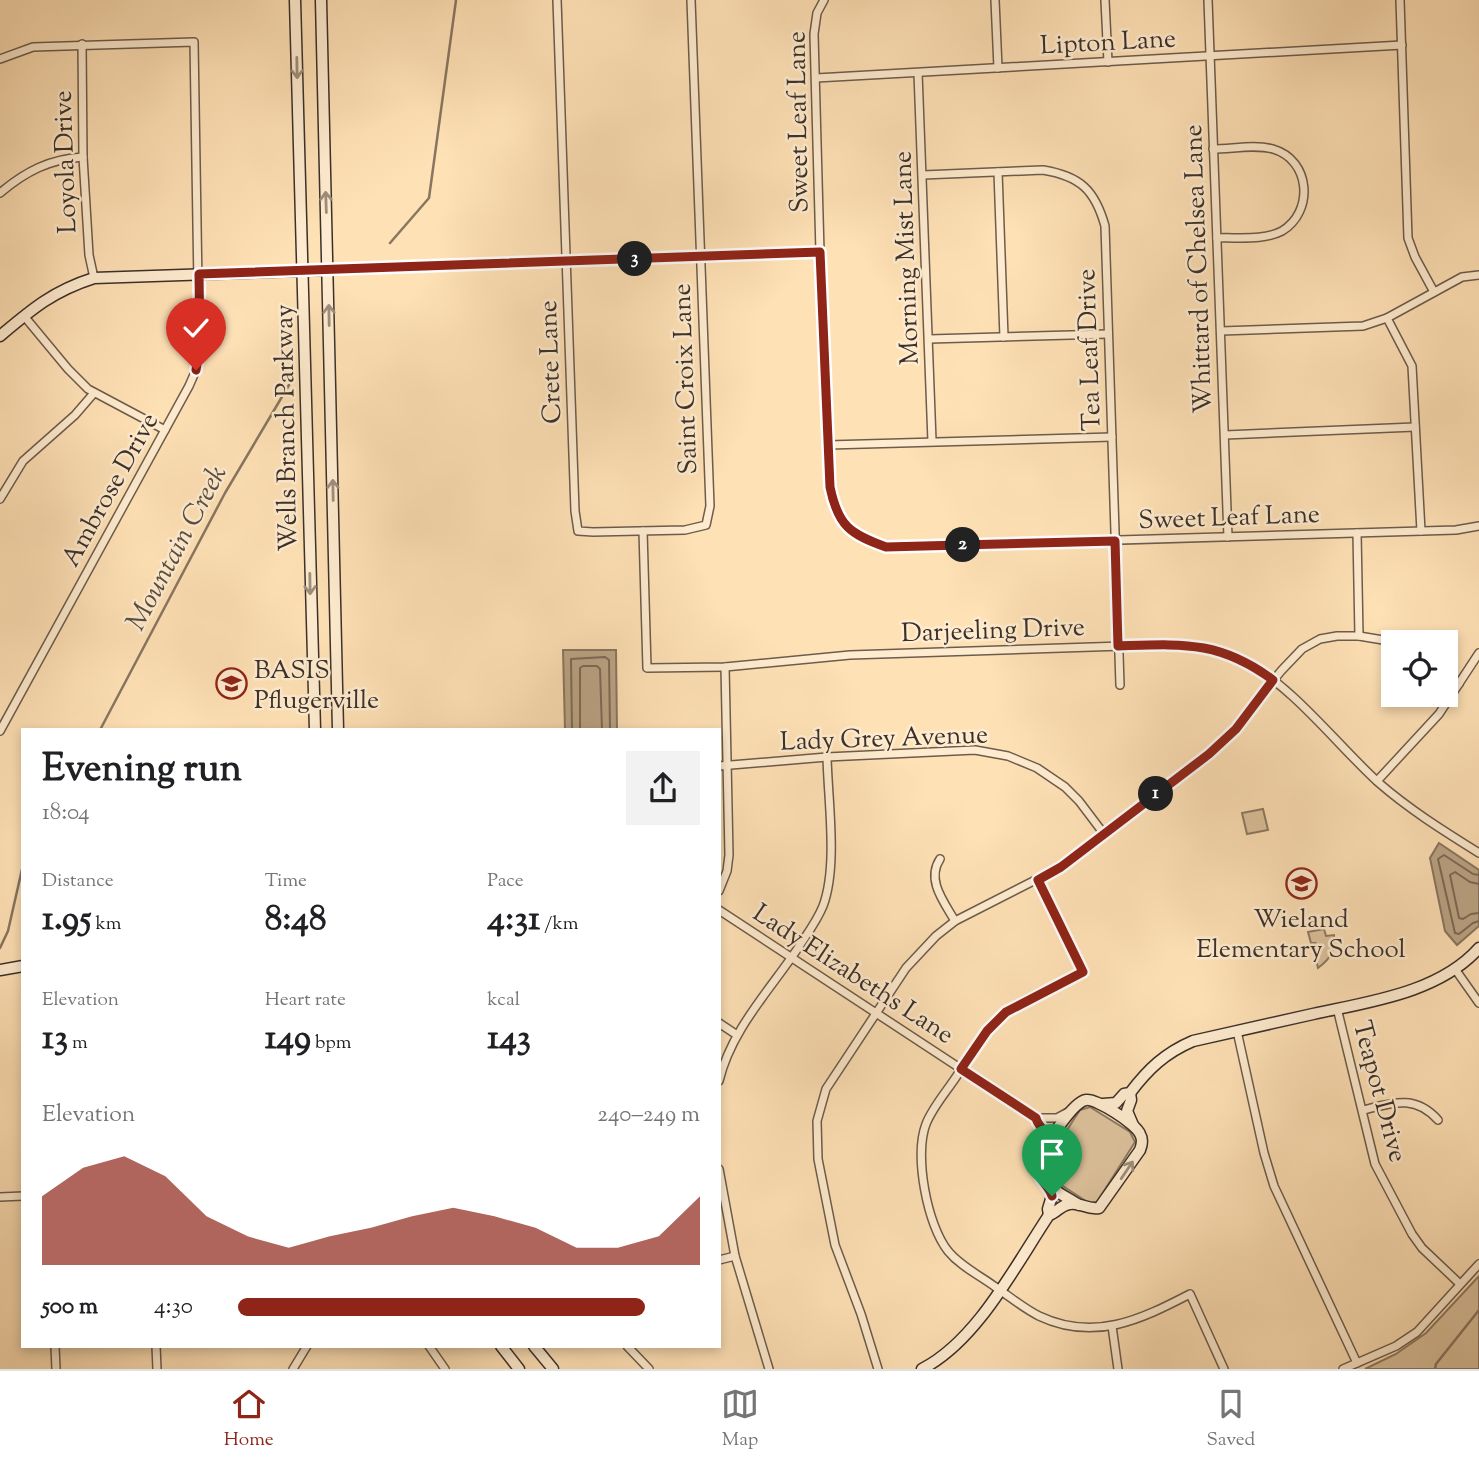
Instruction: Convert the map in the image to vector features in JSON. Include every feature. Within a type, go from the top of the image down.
[{"type":"main road","name":"Wells Branch Parkway","points":[[295,0],[315,728]]},
{"type":"main road","name":"Wells Branch Parkway","points":[[321,0],[338,728]]},
{"type":"main road","points":[[0,336],[47,297],[94,278],[328,270]]},
{"type":"main road","points":[[1079,1205],[1045,1182],[1040,1177],[1037,1164],[1071,1110],[1084,1100],[1116,1103],[1124,1094],[1130,1093],[1152,1065],[1175,1048],[1193,1041],[1415,989],[1455,969],[1479,948]]},
{"type":"main road","points":[[0,970],[21,966]]},
{"type":"main road","points":[[1130,1093],[1131,1100],[1127,1111],[1133,1126]]},
{"type":"main road","points":[[922,1369],[943,1357],[964,1337],[1049,1215],[1066,1205],[1093,1209],[1104,1203],[1142,1144],[1140,1133],[1133,1126],[1101,1103]]},
{"type":"main road","points":[[1045,1182],[1052,1196],[1049,1215]]},
{"type":"main road","points":[[503,1348],[519,1369]]},
{"type":"main road","points":[[536,1348],[553,1369]]},
{"type":"street","name":"Crete Lane","points":[[557,0],[575,511],[578,531],[643,531]]},
{"type":"street","name":"Saint Croix Lane","points":[[643,531],[685,530],[706,526],[710,506],[691,0]]},
{"type":"street","name":"Sweet Leaf Lane","points":[[824,0],[817,13],[814,34],[830,487],[835,509],[844,524],[861,538],[886,547],[1456,530],[1479,526]]},
{"type":"street","points":[[995,0],[998,68]]},
{"type":"street","points":[[1105,0],[1108,62]]},
{"type":"street","name":"Whittard of Chelsea Lane","points":[[1209,0],[1228,537]]},
{"type":"street","points":[[1400,0],[1408,238],[1434,292]]},
{"type":"street","name":"Ambrose Drive","points":[[0,731],[189,386],[198,361],[194,42],[82,44]]},
{"type":"street","points":[[0,59],[33,47],[82,44]]},
{"type":"street","name":"Loyola Drive","points":[[82,44],[83,157],[89,255],[94,278]]},
{"type":"street","name":"Lipton Lane","points":[[816,78],[1402,45]]},
{"type":"street","name":"Morning Mist Lane","points":[[918,72],[932,442]]},
{"type":"street","points":[[1213,149],[1261,147],[1277,150],[1297,167],[1305,195],[1300,211],[1284,229],[1264,236],[1217,238]]},
{"type":"street","points":[[0,192],[41,165],[64,158],[83,157]]},
{"type":"street","name":"Tea Leaf Drive","points":[[923,175],[1043,170],[1062,173],[1079,182],[1092,195],[1105,226],[1120,685]]},
{"type":"street","points":[[998,172],[1004,337]]},
{"type":"street","points":[[328,270],[820,252]]},
{"type":"street","points":[[1221,331],[1363,326],[1387,318],[1462,277],[1479,275]]},
{"type":"street","points":[[24,316],[68,369],[94,393],[165,430]]},
{"type":"street","points":[[1387,318],[1412,366],[1421,531]]},
{"type":"street","points":[[929,339],[1108,334]]},
{"type":"street","points":[[0,499],[23,461],[75,415],[94,393]]},
{"type":"street","points":[[1225,435],[1415,427]]},
{"type":"street","points":[[828,445],[1112,437]]},
{"type":"street","name":"Darjeeling Drive","points":[[643,531],[647,668],[725,667],[850,655],[1184,644],[1207,648],[1243,661],[1273,680],[1377,781],[1409,808],[1479,853]]},
{"type":"street","points":[[1357,533],[1359,636]]},
{"type":"street","points":[[878,1369],[862,1314],[835,1245],[816,1139],[821,1103],[827,1089],[876,1013],[920,951],[955,921],[1061,867],[1209,754],[1236,729],[1291,659],[1311,644],[1320,639],[1337,636],[1381,640]]},
{"type":"street","points":[[1377,781],[1429,727],[1479,653]]},
{"type":"street","points":[[721,886],[729,855],[723,766],[725,667]]},
{"type":"street","name":"Lady Grey Avenue","points":[[723,766],[827,757],[975,750],[1008,756],[1037,768],[1065,787],[1104,834]]},
{"type":"street","points":[[721,1072],[737,1035],[793,956],[822,907],[831,867],[827,757]]},
{"type":"street","points":[[940,859],[934,868],[935,883],[955,921]]},
{"type":"street","points":[[1038,880],[1083,972],[1006,1012],[987,1031],[926,1124],[920,1150],[921,1166],[934,1227],[941,1241],[960,1263],[1025,1308],[1071,1327],[1112,1326],[1140,1319],[1190,1294],[1224,1369]]},
{"type":"street","name":"Lady Elizabeths Lane","points":[[721,911],[1036,1118]]},
{"type":"street","points":[[1455,969],[1479,1003]]},
{"type":"street","name":"Teapot Drive","points":[[1338,1009],[1375,1164],[1412,1234],[1433,1259],[1460,1284]]},
{"type":"street","points":[[721,1024],[737,1035]]},
{"type":"street","points":[[1237,1031],[1274,1186],[1357,1363]]},
{"type":"street","points":[[1363,1110],[1401,1102],[1413,1103],[1428,1108],[1438,1120]]},
{"type":"street","points":[[1046,1148],[1046,1134],[1037,1124],[1036,1118],[1057,1118],[1071,1110]]},
{"type":"street","points":[[721,1180],[735,1256],[765,1368]]},
{"type":"street","points":[[0,1197],[21,1196]]},
{"type":"street","points":[[721,1259],[735,1256]]},
{"type":"street","points":[[1343,1369],[1396,1346],[1417,1332],[1479,1264]]},
{"type":"street","points":[[1112,1326],[1118,1369]]},
{"type":"street","points":[[55,1348],[56,1369]]},
{"type":"street","points":[[156,1348],[157,1369]]},
{"type":"street","points":[[293,1369],[306,1348]]},
{"type":"street","points":[[430,1348],[445,1369]]},
{"type":"street","points":[[629,1348],[649,1369]]},
{"type":"shaded area","points":[[1263,809],[1268,830],[1247,834],[1242,813]]},
{"type":"shaded area","points":[[1324,929],[1326,936],[1334,935],[1334,945],[1329,958],[1318,968],[1313,946],[1315,943],[1311,943],[1308,932]]},
{"type":"shaded area","points":[[1090,1107],[1130,1132],[1135,1142],[1097,1202],[1089,1203],[1046,1175],[1044,1165],[1080,1110]]},
{"type":"shaded area","points":[[1479,1276],[1479,1369],[1365,1369],[1396,1354],[1426,1333]]},
{"type":"water","points":[[563,650],[616,650],[617,728],[565,728]]},
{"type":"water","points":[[1439,843],[1479,870],[1479,926],[1457,945],[1445,931],[1430,858]]},
{"type":"waterway","name":"Mountain Creek","points":[[390,243],[429,198],[456,0]]},
{"type":"waterway","name":"Mountain Creek","points":[[101,728],[225,493],[289,385]]},
{"type":"waterway","name":"Mountain Creek","points":[[0,948],[8,931],[21,874]]},
{"type":"waterway","points":[[1435,1369],[1436,1364],[1479,1310]]},
{"type":"place","name":"BASIS Pflugerville","points":[[231,684]]},
{"type":"place","name":"Wieland Elementary School","points":[[1301,883]]},
{"type":"route","points":[[196,370],[200,346],[199,274],[820,252],[830,487],[835,509],[844,524],[861,538],[886,547],[1115,541],[1118,646],[1184,644],[1207,648],[1243,661],[1273,680],[1236,729],[1209,754],[1061,867],[1038,880],[1083,972],[1006,1012],[987,1031],[961,1069],[1036,1118],[1047,1140],[1037,1170],[1052,1196]]}]
